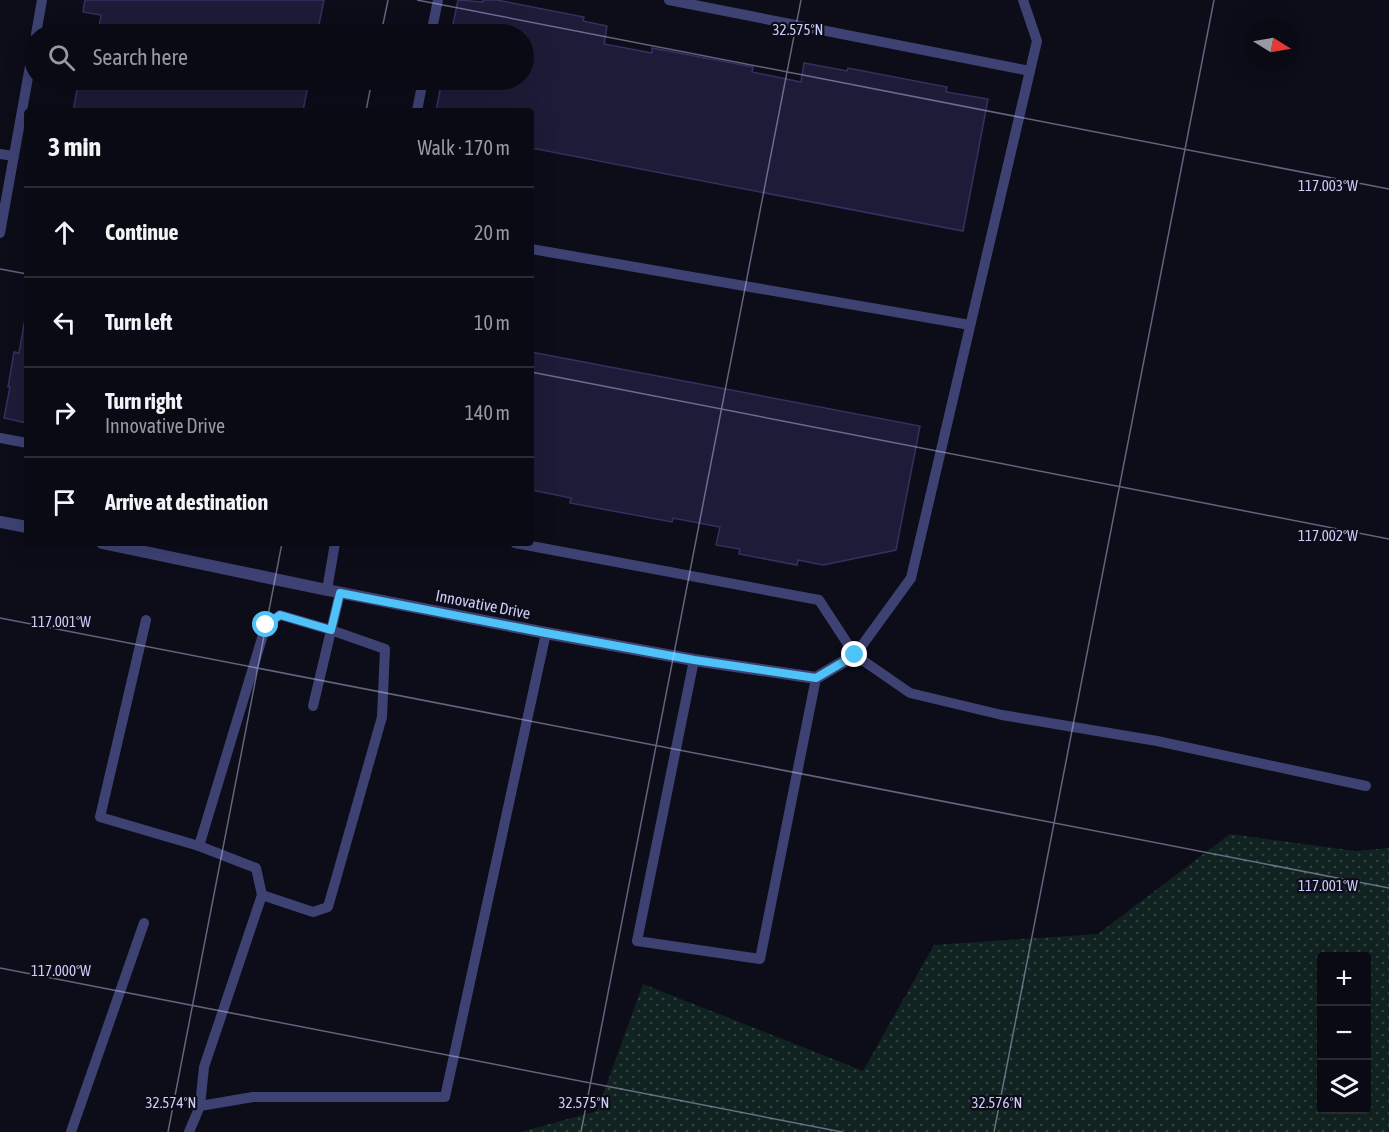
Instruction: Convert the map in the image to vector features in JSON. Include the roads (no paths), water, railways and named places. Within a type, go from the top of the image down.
[{"type":"street","points":[[0,522],[24,526]]},
{"type":"street","name":"Innovative Drive","points":[[116,546],[546,633],[694,660],[816,678]]},
{"type":"street","points":[[816,678],[855,655]]},
{"type":"lane","points":[[38,24],[42,0]]},
{"type":"lane","points":[[433,24],[438,0]]},
{"type":"lane","points":[[669,0],[716,5],[1030,71]]},
{"type":"lane","points":[[855,655],[911,578],[1037,41],[1023,0]]},
{"type":"lane","points":[[0,233],[26,90]]},
{"type":"lane","points":[[418,108],[421,90]]},
{"type":"lane","points":[[0,154],[14,156]]},
{"type":"lane","points":[[534,250],[970,325]]},
{"type":"lane","points":[[0,438],[24,442]]},
{"type":"lane","points":[[327,590],[334,546]]},
{"type":"lane","points":[[531,546],[819,600],[855,655],[910,693],[1002,715],[1157,741],[1366,786]]},
{"type":"lane","points":[[313,706],[340,593]]},
{"type":"lane","points":[[199,846],[266,625],[280,615],[385,649],[382,717],[328,907],[313,912],[262,895]]},
{"type":"lane","points":[[146,620],[100,817],[199,846],[256,868],[262,895],[204,1067],[200,1106],[189,1132]]},
{"type":"lane","points":[[200,1106],[253,1097],[445,1097],[546,633]]},
{"type":"lane","points":[[694,660],[637,941],[760,959],[816,678]]},
{"type":"lane","points":[[71,1132],[144,923]]}]
